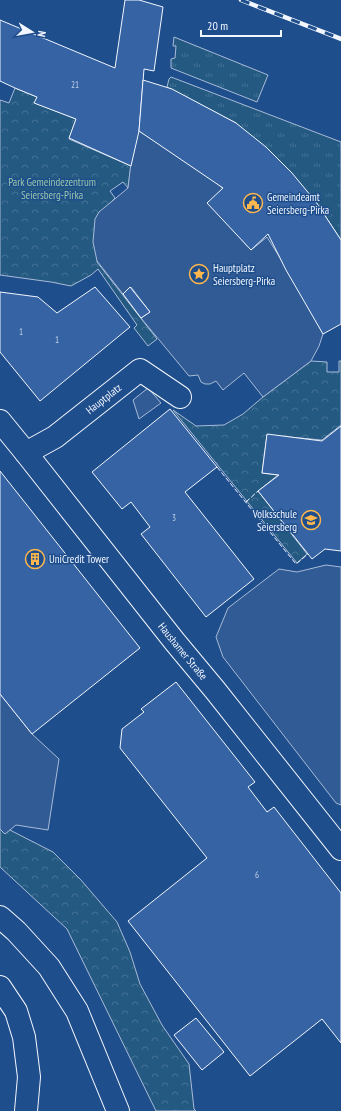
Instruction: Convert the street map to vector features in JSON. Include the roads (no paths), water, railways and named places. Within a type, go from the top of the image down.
[{"type":"main road","name":"Hauptplatz","points":[[26,453],[55,437],[140,370],[180,397]]},
{"type":"main road","name":"Haushamer Straße","points":[[0,421],[341,849]]},
{"type":"main road","points":[[0,917],[16,931],[49,967],[77,1011],[118,1111]]},
{"type":"main road","points":[[0,988],[16,1011],[24,1037],[29,1077],[26,1111]]},
{"type":"railway","points":[[241,0],[341,39]]},
{"type":"place","name":"Gemeindeamt Seiersberg-Pirka","points":[[253,203]]},
{"type":"place","name":"Hauptplatz Seiersberg-Pirka","points":[[199,274]]},
{"type":"place","name":"Volksschule Seiersberg","points":[[311,520]]},
{"type":"place","name":"UniCredit Tower","points":[[35,559]]},
{"type":"park label","name":"Park Gemeindezentrum Seiersberg-Pirka","points":[[52,188]]}]
